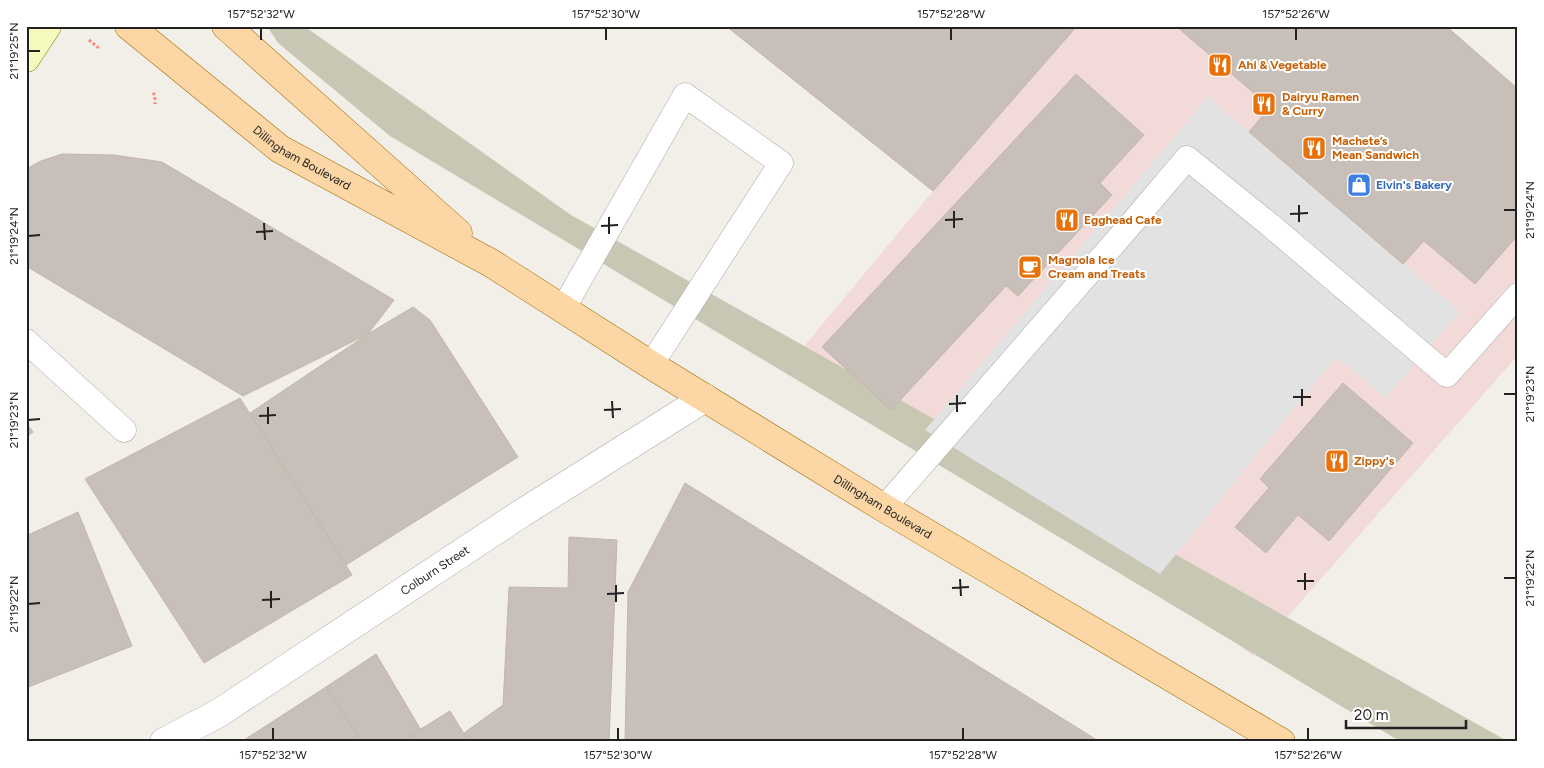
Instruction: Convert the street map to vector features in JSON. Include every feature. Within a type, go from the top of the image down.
[{"type":"main road","points":[[26,58],[47,26]]},
{"type":"main road","name":"Dillingham Boulevard","points":[[129,26],[280,149],[491,263],[651,365],[884,508],[1281,742]]},
{"type":"main road","name":"Dillingham Boulevard","points":[[226,26],[491,263]]},
{"type":"street","name":"Colburn Street","points":[[164,742],[219,714],[522,513],[705,398]]},
{"type":"lane","points":[[563,309],[685,95],[781,163],[651,365]]},
{"type":"lane","points":[[884,508],[1187,158],[1270,225],[1447,375],[1518,295]]},
{"type":"lane","points":[[26,342],[124,430]]},
{"type":"shaded area","points":[[267,26],[304,26],[571,215],[1509,742],[1401,742],[390,136],[278,43]]},
{"type":"shaded area","points":[[1077,26],[1446,26],[1518,89],[1518,355],[1253,656],[1093,533],[791,362],[933,191]]},
{"type":"shaded area","points":[[1208,97],[1460,312],[1386,397],[1336,357],[1160,574],[925,430]]},
{"type":"building","points":[[726,26],[1077,26],[933,191]]},
{"type":"building","points":[[1176,26],[1446,26],[1518,89],[1518,235],[1475,284],[1424,241],[1403,264],[1249,132],[1270,107]]},
{"type":"building","points":[[1076,74],[1144,135],[1100,183],[1112,195],[1018,296],[1006,286],[891,410],[822,347]]},
{"type":"building","points":[[62,154],[114,155],[162,162],[394,300],[368,334],[243,396],[26,266],[26,169],[41,161]]},
{"type":"building","points":[[413,307],[430,320],[518,457],[346,565],[250,413],[368,334]]},
{"type":"building","name":"Zippy's","points":[[1343,383],[1413,443],[1329,541],[1298,515],[1266,553],[1235,527],[1269,488],[1260,479]]},
{"type":"building","points":[[240,398],[352,575],[204,663],[85,479]]},
{"type":"building","points":[[26,423],[33,432],[26,437]]},
{"type":"building","points":[[685,483],[1100,742],[625,742],[628,592]]},
{"type":"building","points":[[78,512],[132,646],[26,688],[26,536]]},
{"type":"building","points":[[569,537],[617,540],[609,742],[469,742],[464,733],[503,705],[509,587],[568,588]]},
{"type":"building","points":[[376,654],[421,730],[411,735],[415,742],[362,742],[326,687]]},
{"type":"building","points":[[326,687],[362,742],[241,742]]},
{"type":"building","points":[[450,711],[469,742],[415,742],[411,735]]},
{"type":"place","name":"Ahi & Vegetable","points":[[1220,65]]},
{"type":"place","name":"Dairyu Ramen & Curry","points":[[1264,104]]},
{"type":"place","name":"Machete’s Mean Sandwich","points":[[1314,148]]},
{"type":"place","name":"Elvin's Bakery","points":[[1359,185]]},
{"type":"place","name":"Egghead Cafe","points":[[1067,220]]},
{"type":"place","name":"Magnola Ice Cream and Treats","points":[[1030,267]]},
{"type":"place","name":"Zippy's","points":[[1337,461]]}]
